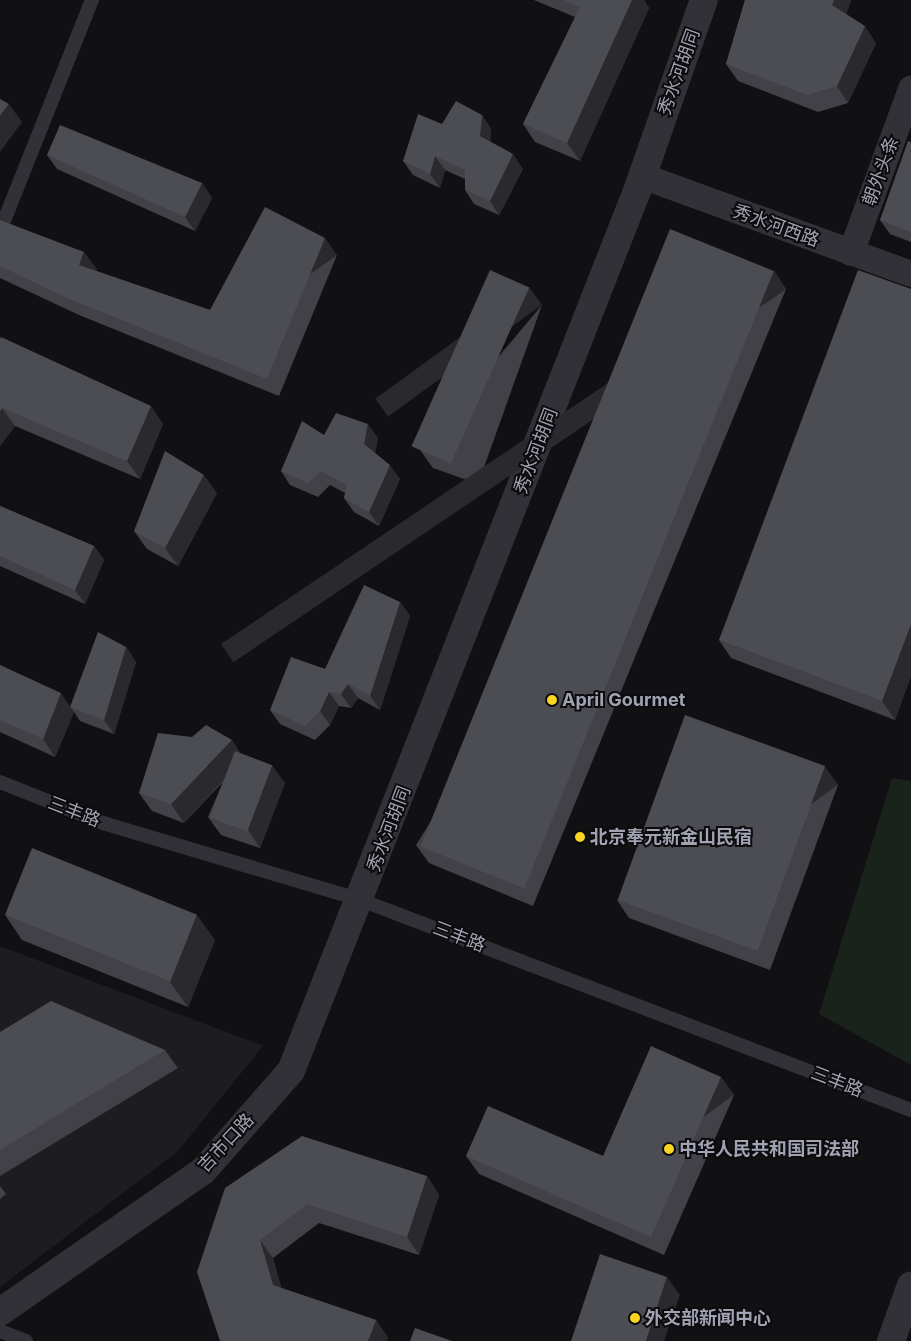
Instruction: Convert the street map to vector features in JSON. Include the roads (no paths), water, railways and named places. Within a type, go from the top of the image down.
[{"type":"street","name":"秀水河胡同","points":[[362,900],[642,176],[704,0]]},
{"type":"street","name":"朝外头条","points":[[851,253],[911,89]]},
{"type":"street","name":"秀水河西路","points":[[642,176],[911,274]]},
{"type":"street","name":"吉市口路","points":[[0,1312],[203,1171],[291,1071],[362,900]]},
{"type":"street","points":[[891,1341],[911,1284]]},
{"type":"lane","points":[[0,231],[92,0]]},
{"type":"lane","name":"三丰路","points":[[0,782],[103,823],[362,900],[911,1110]]},
{"type":"lane","points":[[0,1331],[26,1341]]},
{"type":"place","name":"April Gourmet","points":[[552,700]]},
{"type":"place","name":"北京奉元新金山民宿","points":[[580,837]]},
{"type":"place","name":"中华人民共和国司法部","points":[[669,1149]]},
{"type":"place","name":"外交部新闻中心","points":[[635,1318]]}]
